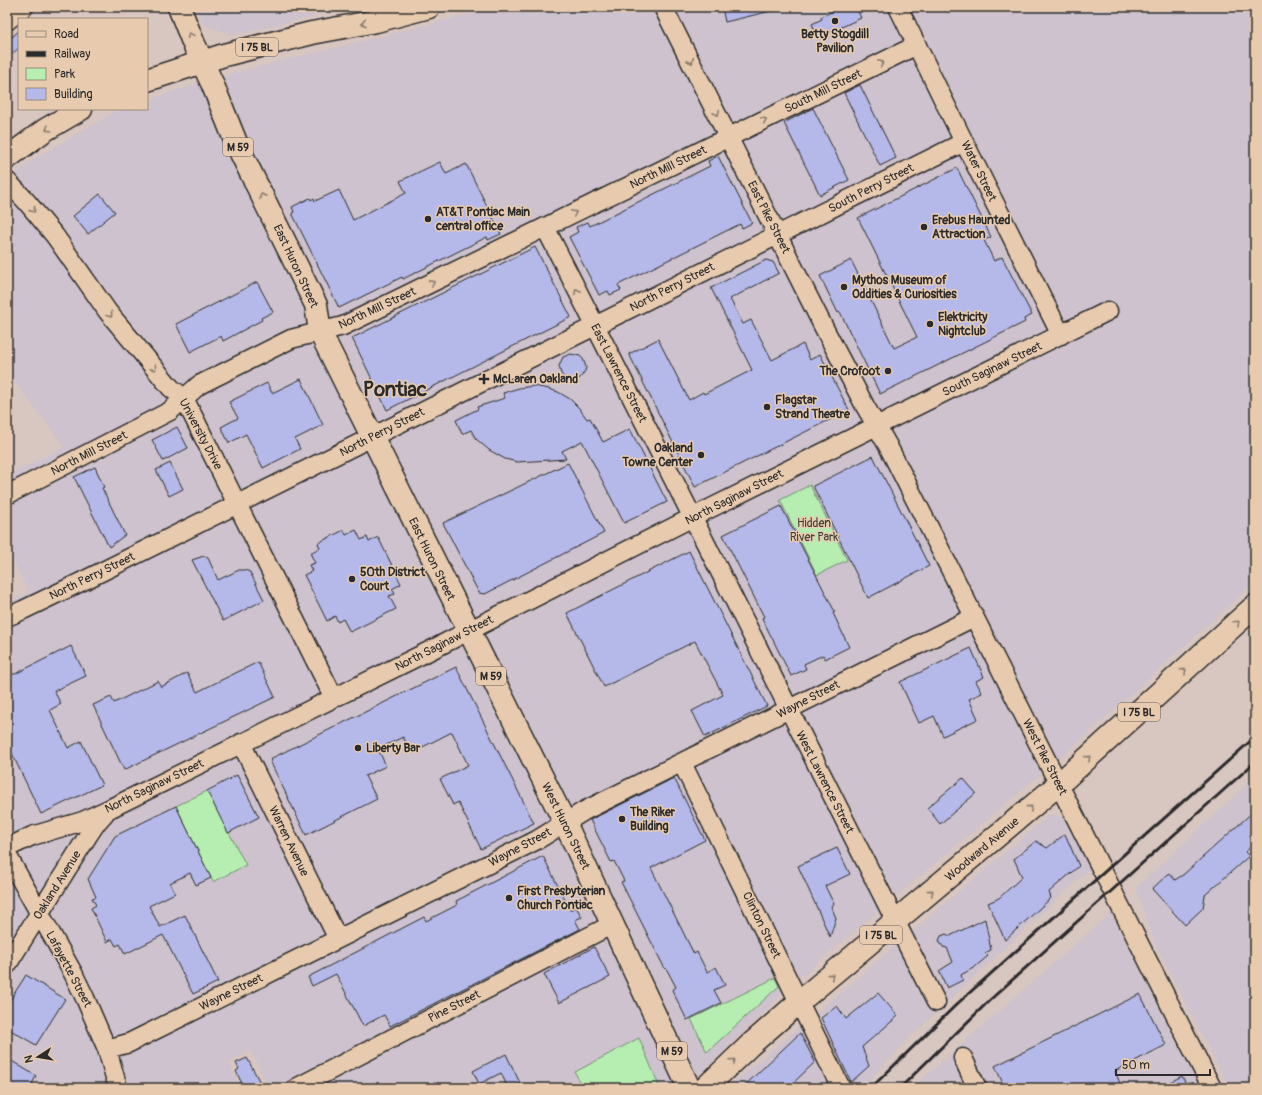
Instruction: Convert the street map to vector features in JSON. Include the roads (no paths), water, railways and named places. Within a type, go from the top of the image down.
[{"type":"main road","name":"East Huron Street","points":[[178,7],[212,83],[237,145],[316,305],[320,332],[468,631]]},
{"type":"main road","name":"I 75 BL","points":[[148,80],[224,55],[312,33],[376,21],[429,7]]},
{"type":"main road","points":[[7,158],[44,130],[79,110]]},
{"type":"main road","name":"Woodward Avenue","points":[[705,1088],[750,1045],[799,1002],[896,923],[1059,784],[1255,606]]},
{"type":"main road","name":"West Huron Street","points":[[468,631],[565,823],[689,1088]]},
{"type":"street","points":[[7,21],[24,7]]},
{"type":"street","name":"East Pike Street","points":[[663,7],[834,346],[877,426]]},
{"type":"street","name":"Water Street","points":[[898,7],[1060,334]]},
{"type":"street","name":"South Mill Street","points":[[729,137],[917,45]]},
{"type":"street","name":"North Mill Street","points":[[7,495],[170,411],[199,385],[291,339],[343,326],[729,137]]},
{"type":"street","name":"South Perry Street","points":[[778,234],[792,229],[964,142]]},
{"type":"street","name":"University Drive","points":[[7,181],[55,236],[108,312],[171,388],[184,398],[334,698]]},
{"type":"street","name":"East Lawrence Street","points":[[545,227],[693,518]]},
{"type":"street","name":"North Perry Street","points":[[7,617],[778,234]]},
{"type":"street","name":"South Saginaw Street","points":[[877,426],[1108,311]]},
{"type":"street","name":"North Saginaw Street","points":[[7,848],[37,834],[83,821],[111,808],[877,426]]},
{"type":"street","name":"West Pike Street","points":[[877,426],[1212,1088]]},
{"type":"street","name":"West Lawrence Street","points":[[693,518],[936,1002]]},
{"type":"street","name":"Wayne Street","points":[[107,1049],[130,1043],[537,840],[584,811],[974,617]]},
{"type":"street","name":"Warren Avenue","points":[[241,743],[338,939]]},
{"type":"street","name":"Clinton Street","points":[[682,763],[841,1088]]},
{"type":"street","name":"Oakland Avenue","points":[[7,965],[88,834],[102,815],[111,808]]},
{"type":"street","name":"Lafayette Street","points":[[7,855],[73,973],[85,998],[107,1049],[118,1088]]},
{"type":"street","name":"Pine Street","points":[[305,1086],[613,924]]},
{"type":"street","points":[[962,1058],[977,1088]]},
{"type":"railway","points":[[871,1088],[957,1004],[1255,737]]},
{"type":"railway","points":[[900,1088],[991,999],[1255,762]]},
{"type":"place","name":"Betty Stogdill Pavilion","points":[[835,21]]},
{"type":"place","name":"AT&T Pontiac Main central office","points":[[428,219]]},
{"type":"place","name":"Erebus Haunted Attraction","points":[[924,227]]},
{"type":"place","name":"Mythos Museum of Oddities & Curiosities","points":[[844,287]]},
{"type":"place","name":"Elektricity Nightclub","points":[[930,324]]},
{"type":"place","name":"The Crofoot","points":[[888,371]]},
{"type":"place","name":"McLaren Oakland","points":[[484,379]]},
{"type":"place","name":"Flagstar Strand Theatre","points":[[767,407]]},
{"type":"place","name":"Oakland Towne Center","points":[[701,455]]},
{"type":"place","name":"50th District Court","points":[[352,579]]},
{"type":"place","name":"Liberty Bar","points":[[358,748]]},
{"type":"place","name":"The Riker Building","points":[[622,819]]},
{"type":"place","name":"First Presbyterian Church Pontiac","points":[[509,898]]},
{"type":"district","name":"Pontiac","points":[[395,389]]},
{"type":"park label","name":"Hidden River Park","points":[[814,530]]}]
